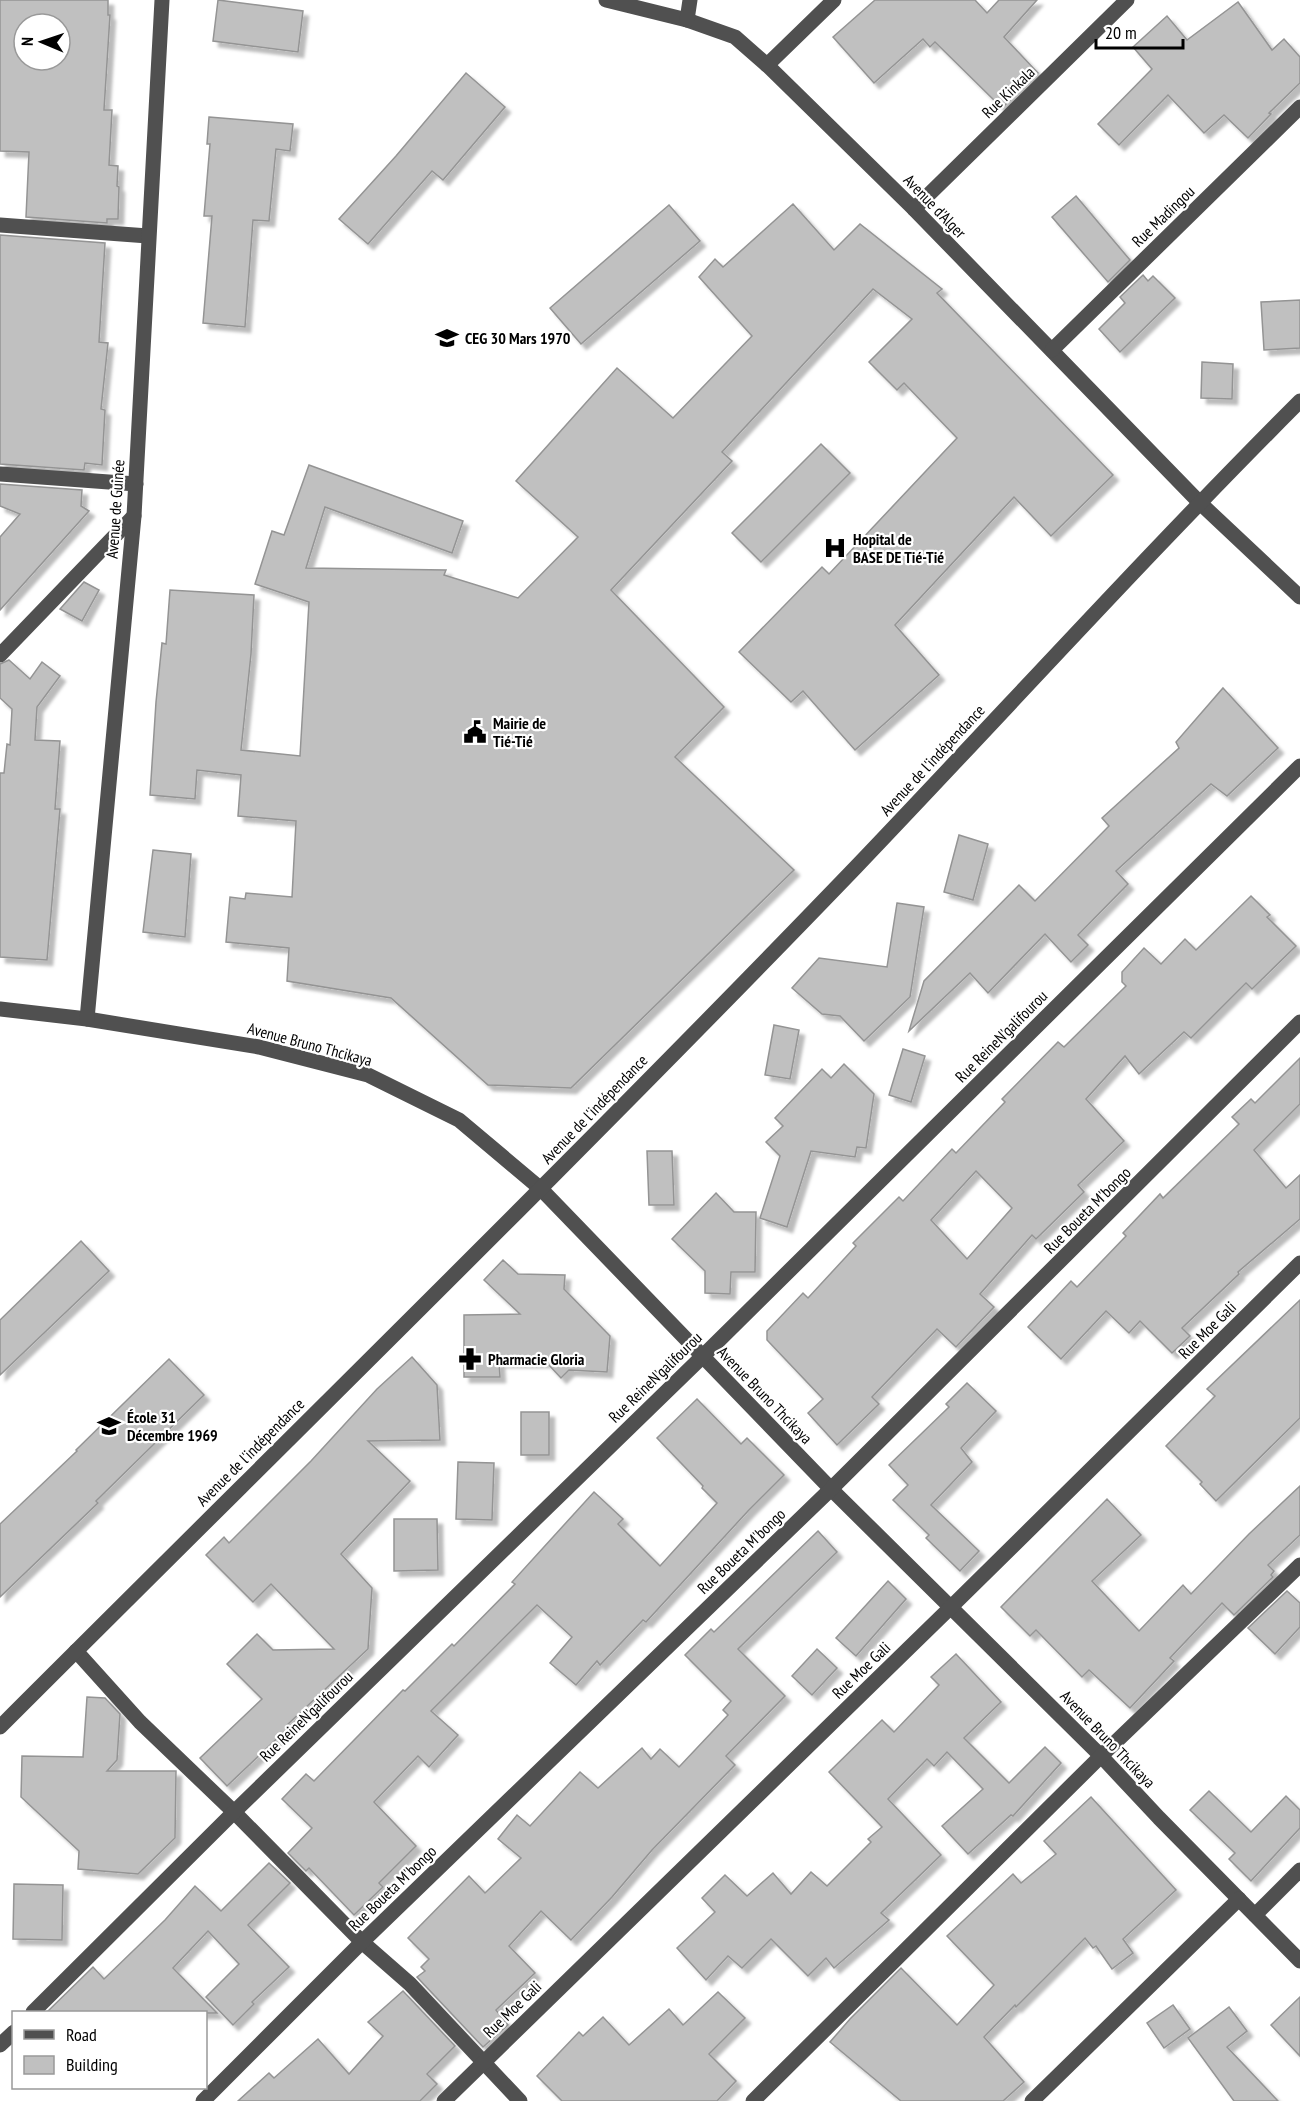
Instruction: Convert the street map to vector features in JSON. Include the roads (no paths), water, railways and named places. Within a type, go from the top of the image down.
[{"type":"street","name":"Avenue de Guinée","points":[[87,1019],[134,516],[162,0]]},
{"type":"street","name":"Avenue d'Alger","points":[[606,0],[687,20],[735,37],[767,65],[914,209],[1199,502],[1300,597]]},
{"type":"street","points":[[687,20],[690,0]]},
{"type":"street","points":[[767,65],[834,0]]},
{"type":"street","name":"Rue Kinkala","points":[[914,209],[1127,0]]},
{"type":"street","name":"Rue Madingou","points":[[1052,350],[1300,107]]},
{"type":"street","points":[[0,225],[148,236]]},
{"type":"street","points":[[1199,502],[1300,401]]},
{"type":"street","points":[[0,474],[136,484]]},
{"type":"street","name":"Avenue de l'indépendance","points":[[0,1727],[541,1189],[856,867],[1199,502]]},
{"type":"street","points":[[0,655],[134,516]]},
{"type":"street","name":"Rue ReineN'galifourou","points":[[35,2011],[234,1812],[702,1356],[1300,766]]},
{"type":"street","name":"Avenue Bruno Thcikaya","points":[[0,1009],[87,1019],[259,1047],[368,1075],[459,1120],[541,1189],[831,1489],[1101,1755],[1300,1961]]},
{"type":"street","name":"Rue Boueta M'bongo","points":[[203,2101],[362,1942],[831,1489],[1300,1022]]},
{"type":"street","name":"Rue Moe Gali","points":[[444,2101],[1300,1263]]},
{"type":"street","points":[[753,2101],[1101,1755],[1300,1565]]},
{"type":"street","points":[[76,1651],[140,1722],[234,1812],[362,1942],[410,1984],[520,2101]]},
{"type":"street","points":[[1255,1915],[1300,1870]]},
{"type":"street","points":[[1032,2101],[1239,1899]]},
{"type":"street","points":[[0,2045],[12,2034]]},
{"type":"place","name":"CEG 30 Mars 1970","points":[[447,338]]},
{"type":"place","name":"Hopital de BASE DE Tié-Tié","points":[[835,548]]},
{"type":"place","name":"Mairie de Tié-Tié","points":[[475,732]]},
{"type":"place","name":"Pharmacie Gloria","points":[[470,1359]]},
{"type":"place","name":"École 31 Décembre 1969","points":[[109,1426]]}]
